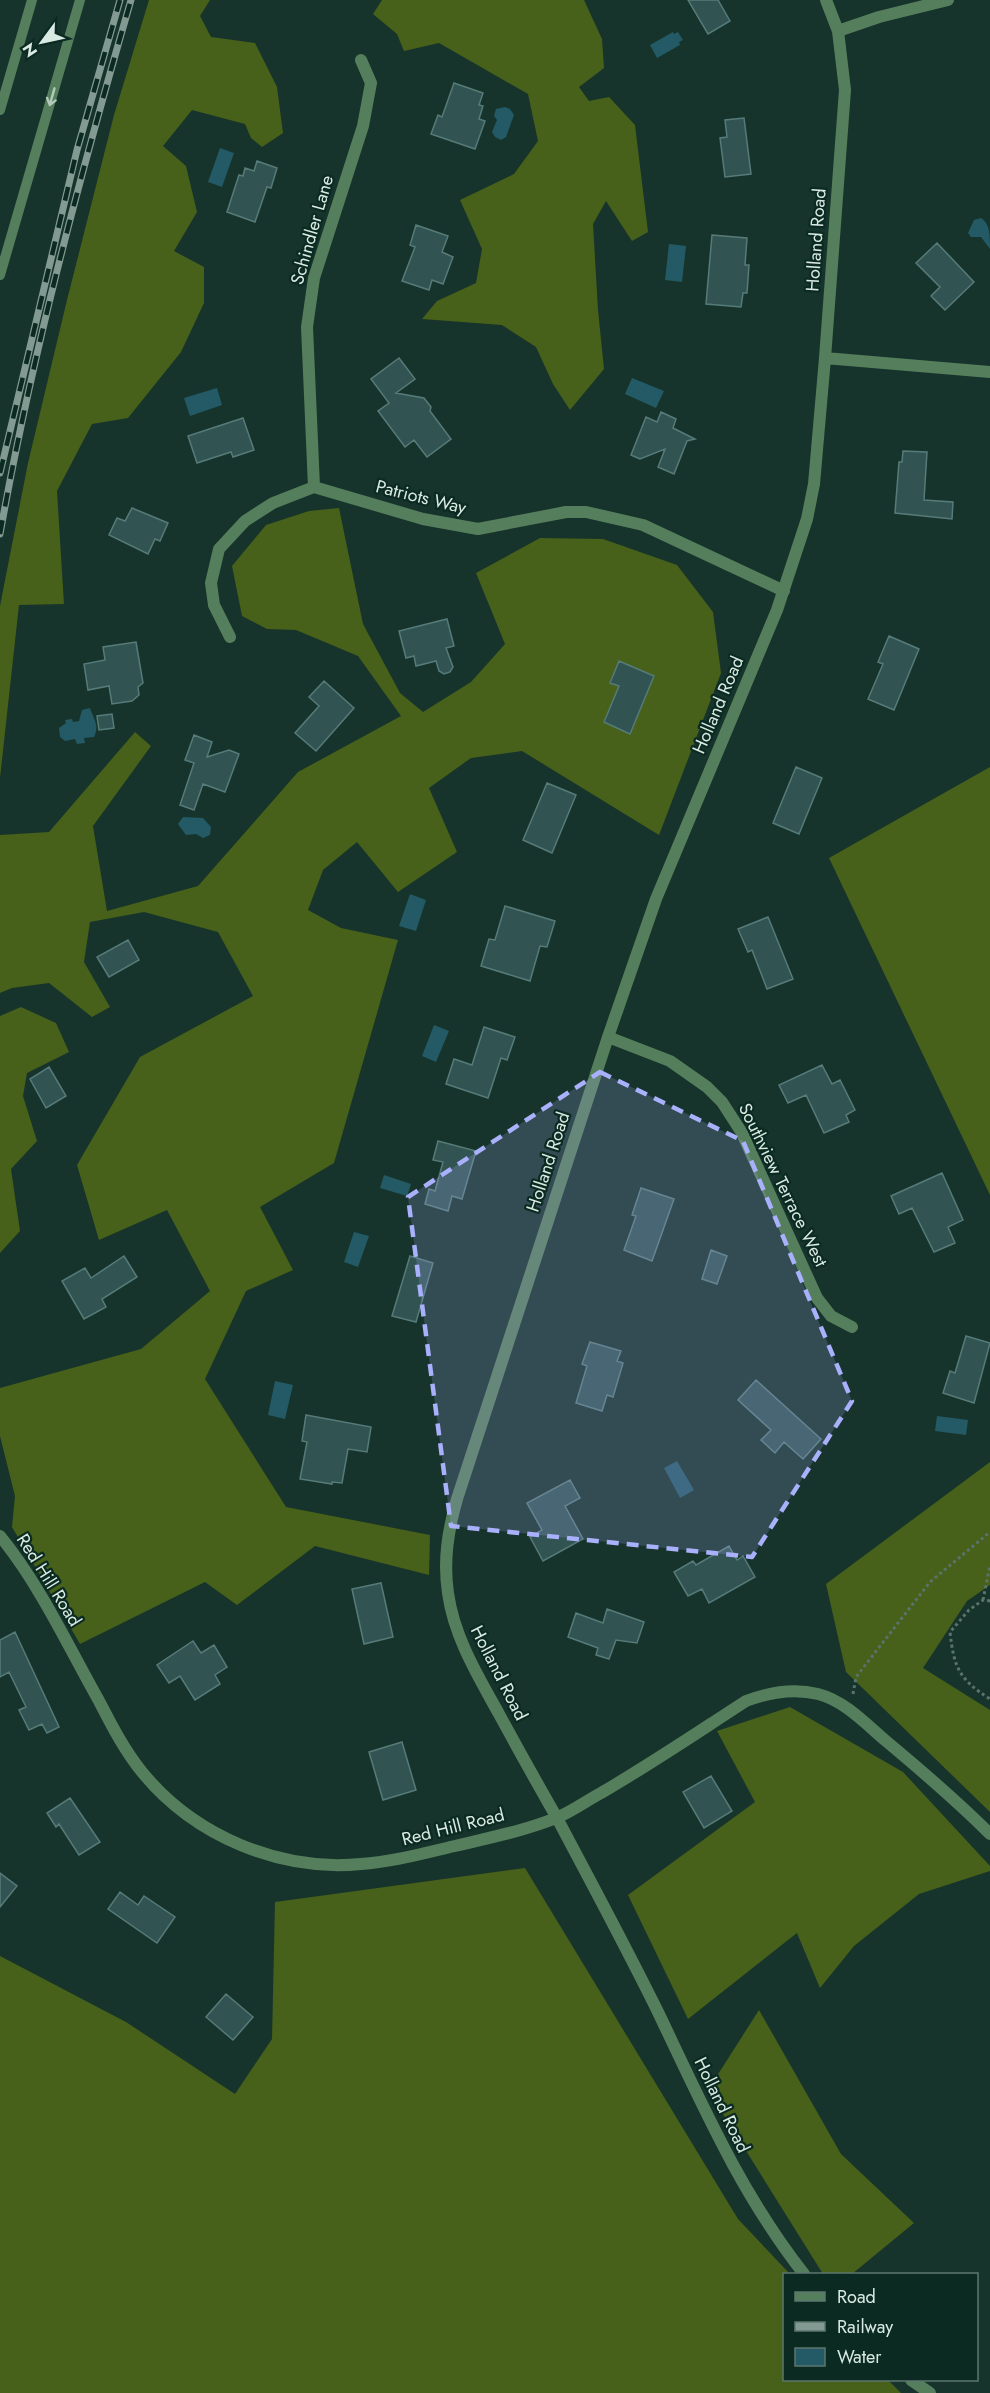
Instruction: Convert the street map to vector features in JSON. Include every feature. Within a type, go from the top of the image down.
[{"type":"street","name":"Holland Road","points":[[803,2273],[769,2228],[741,2183],[622,1940],[476,1672],[460,1638],[448,1593],[446,1548],[457,1499],[608,1037],[656,899],[784,591],[807,519],[814,484],[845,90],[838,31],[826,0]]},
{"type":"street","points":[[838,31],[879,17],[948,0]]},
{"type":"street","name":"Schindler Lane","points":[[314,487],[308,327],[314,278],[363,126],[370,83],[361,60]]},
{"type":"street","points":[[825,358],[990,372]]},
{"type":"street","points":[[230,637],[214,605],[210,582],[219,549],[245,521],[273,503],[314,487]]},
{"type":"street","name":"Patriots Way","points":[[314,487],[423,519],[478,529],[566,512],[586,512],[643,525],[784,591]]},
{"type":"street","name":"Southview Terrace West","points":[[608,1037],[670,1061],[686,1070],[722,1102],[742,1133],[817,1298],[831,1316],[852,1327]]},
{"type":"street","name":"Red Hill Road","points":[[0,1536],[26,1571],[120,1740],[142,1772],[180,1809],[225,1838],[260,1852],[293,1861],[330,1865],[362,1864],[404,1858],[480,1840],[556,1818],[626,1779],[746,1701],[764,1694],[797,1690],[819,1694],[849,1710],[954,1798],[990,1834]]},
{"type":"street","points":[[914,2381],[930,2393]]},
{"type":"lane","points":[[0,110],[32,0]]},
{"type":"lane","points":[[0,275],[80,0]]},
{"type":"path","points":[[849,1710],[856,1677],[930,1582],[990,1532]]},
{"type":"path","points":[[990,1565],[983,1600],[969,1610],[950,1632],[952,1656],[967,1684],[990,1699]]},
{"type":"path","points":[[983,1600],[990,1601]]},
{"type":"highlighted area","points":[[600,1072],[743,1141],[852,1401],[752,1557],[451,1526],[408,1197]]},
{"type":"green space","points":[[149,0],[210,0],[200,16],[211,37],[255,43],[277,87],[283,133],[262,147],[251,138],[245,124],[192,110],[163,146],[186,166],[197,212],[174,251],[204,267],[204,303],[181,352],[128,418],[92,424],[57,491],[64,604],[19,605],[0,778],[0,606],[28,463],[67,300],[114,115]]},
{"type":"green space","points":[[382,0],[584,0],[602,39],[604,68],[579,87],[589,101],[609,97],[635,125],[648,232],[632,241],[606,201],[593,224],[604,369],[570,410],[553,384],[536,347],[502,325],[422,319],[437,301],[476,283],[482,249],[460,200],[514,174],[538,141],[528,94],[439,43],[404,51],[397,34],[373,14]]},
{"type":"green space","points":[[339,508],[363,624],[400,693],[423,712],[471,682],[505,644],[476,573],[540,538],[603,539],[677,565],[713,612],[721,673],[659,835],[522,751],[471,758],[429,788],[457,852],[398,892],[357,842],[323,870],[308,910],[341,928],[398,940],[334,1163],[260,1207],[293,1270],[246,1291],[205,1379],[286,1507],[430,1535],[429,1575],[315,1546],[237,1605],[205,1582],[80,1644],[12,1527],[15,1496],[0,1436],[0,1388],[141,1349],[210,1291],[167,1210],[99,1240],[77,1165],[140,1057],[253,996],[218,932],[144,912],[90,922],[84,962],[110,1007],[92,1017],[49,983],[12,988],[0,993],[0,835],[49,832],[135,732],[151,746],[93,826],[107,911],[198,886],[298,772],[401,716],[358,656],[296,630],[267,629],[242,616],[232,566],[266,525],[309,511]]},
{"type":"green space","points":[[990,767],[990,1195],[829,858]]},
{"type":"green space","points":[[21,1007],[56,1023],[69,1052],[27,1073],[23,1096],[37,1141],[11,1169],[20,1231],[0,1253],[0,1016]]},
{"type":"green space","points":[[990,1462],[990,1585],[967,1601],[923,1668],[990,1710],[990,1812],[846,1672],[826,1584]]},
{"type":"green space","points":[[790,1707],[903,1772],[990,1866],[990,1871],[919,1894],[854,1946],[820,1988],[797,1933],[688,2019],[628,1895],[755,1802],[717,1731]]},
{"type":"green space","points":[[525,1868],[738,2219],[789,2273],[783,2273],[783,2381],[889,2381],[901,2393],[0,2393],[0,1956],[126,2022],[235,2094],[272,2039],[275,1902]]},
{"type":"green space","points":[[759,2010],[841,2154],[914,2223],[853,2273],[822,2273],[708,2090]]},
{"type":"water","points":[[673,32],[674,34],[678,32],[683,40],[679,42],[680,45],[657,58],[650,45]]},
{"type":"water","points":[[505,107],[510,109],[514,115],[506,137],[501,140],[492,132],[497,120],[494,116],[496,109]]},
{"type":"water","points":[[220,148],[234,153],[222,187],[208,182]]},
{"type":"water","points":[[981,218],[988,227],[990,249],[981,237],[971,237],[968,233],[974,220]]},
{"type":"water","points":[[669,244],[686,246],[682,282],[665,280]]},
{"type":"water","points":[[632,378],[664,391],[656,408],[625,394]]},
{"type":"water","points":[[217,388],[222,405],[190,416],[184,398]]},
{"type":"water","points":[[90,708],[96,725],[94,737],[84,738],[85,743],[77,744],[75,739],[65,741],[60,737],[59,728],[66,723],[65,720],[79,721],[82,710]]},
{"type":"water","points":[[183,817],[203,818],[211,827],[210,835],[203,838],[196,834],[186,835],[178,824]]},
{"type":"water","points":[[410,894],[426,900],[416,931],[399,926]]},
{"type":"water","points":[[434,1025],[449,1031],[436,1062],[422,1056]]},
{"type":"water","points":[[384,1175],[411,1184],[407,1196],[380,1188]]},
{"type":"water","points":[[354,1232],[369,1236],[358,1267],[344,1262]]},
{"type":"water","points":[[275,1381],[293,1385],[285,1419],[268,1415]]},
{"type":"water","points":[[937,1416],[968,1420],[966,1435],[935,1431]]},
{"type":"water","points":[[677,1461],[694,1490],[680,1498],[664,1468]]},
{"type":"building","points":[[688,0],[718,0],[730,21],[708,34]]},
{"type":"building","points":[[454,83],[483,93],[479,105],[483,106],[479,119],[485,121],[475,149],[431,134],[438,115],[442,117]]},
{"type":"building","points":[[744,118],[751,174],[725,177],[720,138],[727,137],[725,120]]},
{"type":"building","points":[[257,161],[277,168],[271,188],[267,187],[255,222],[227,212],[239,175],[243,176],[245,168],[254,171]]},
{"type":"building","points":[[416,225],[448,236],[442,252],[453,257],[443,284],[432,280],[429,290],[402,281],[415,247],[410,245]]},
{"type":"building","points":[[712,235],[747,238],[745,265],[749,265],[747,293],[743,293],[741,307],[706,304]]},
{"type":"building","points":[[937,243],[974,282],[945,310],[931,296],[940,287],[916,263]]},
{"type":"building","points":[[399,358],[415,379],[396,393],[424,398],[431,407],[430,411],[451,439],[427,457],[414,440],[405,447],[378,411],[389,403],[371,379]]},
{"type":"building","points":[[661,412],[676,419],[673,428],[695,439],[687,441],[674,474],[658,467],[665,449],[640,459],[631,455],[646,417],[657,422]]},
{"type":"building","points":[[243,418],[254,450],[233,457],[231,452],[197,463],[188,436]]},
{"type":"building","points":[[903,451],[927,452],[924,500],[953,502],[952,519],[895,513],[899,462],[902,462]]},
{"type":"building","points":[[132,508],[168,523],[160,541],[155,539],[148,554],[109,535],[117,518],[125,521]]},
{"type":"building","points":[[447,619],[454,646],[446,648],[453,667],[450,672],[444,674],[439,671],[436,661],[416,666],[414,656],[406,658],[399,631]]},
{"type":"building","points":[[889,636],[919,649],[894,710],[868,699],[883,664],[878,662]]},
{"type":"building","points":[[136,642],[143,683],[138,687],[139,695],[132,701],[112,704],[109,686],[88,690],[84,664],[105,660],[103,647]]},
{"type":"building","points":[[619,661],[654,676],[630,734],[604,722],[619,686],[610,683]]},
{"type":"building","points":[[324,681],[354,708],[316,751],[295,733],[319,706],[309,697]]},
{"type":"building","points":[[112,714],[114,728],[99,730],[97,716]]},
{"type":"building","points":[[194,735],[212,742],[207,757],[229,750],[239,754],[225,792],[203,784],[194,810],[180,805],[194,763],[185,760]]},
{"type":"building","points":[[796,767],[822,778],[799,834],[773,823]]},
{"type":"building","points":[[547,783],[576,795],[552,853],[523,840]]},
{"type":"building","points":[[505,906],[555,921],[547,947],[540,946],[530,981],[481,966],[489,939],[495,940]]},
{"type":"building","points":[[768,917],[793,979],[767,989],[752,950],[748,952],[738,929]]},
{"type":"building","points":[[128,940],[139,960],[109,977],[97,957]]},
{"type":"building","points":[[484,1027],[515,1037],[507,1060],[501,1058],[488,1098],[446,1084],[454,1059],[472,1065]]},
{"type":"building","points":[[822,1065],[832,1084],[840,1080],[855,1110],[846,1115],[849,1122],[824,1133],[806,1095],[788,1103],[779,1085]]},
{"type":"building","points":[[49,1067],[66,1096],[46,1108],[30,1079]]},
{"type":"building","points":[[438,1141],[476,1151],[462,1199],[452,1196],[448,1211],[425,1204],[429,1189],[435,1191],[443,1162],[433,1160]]},
{"type":"building","points":[[942,1173],[963,1220],[948,1227],[955,1243],[934,1252],[912,1208],[899,1214],[891,1196]]},
{"type":"building","points":[[641,1188],[674,1199],[652,1261],[624,1250],[636,1216],[632,1215]]},
{"type":"building","points":[[711,1250],[727,1256],[717,1284],[702,1279]]},
{"type":"building","points":[[124,1256],[137,1277],[102,1299],[106,1307],[84,1319],[62,1281],[85,1268],[91,1278]]},
{"type":"building","points":[[410,1256],[433,1263],[416,1322],[392,1316]]},
{"type":"building","points":[[966,1336],[990,1343],[974,1403],[943,1393],[950,1371],[955,1373]]},
{"type":"building","points":[[590,1342],[621,1351],[617,1361],[623,1363],[613,1397],[607,1395],[602,1411],[576,1403],[587,1366],[582,1364]]},
{"type":"building","points":[[756,1380],[821,1439],[803,1459],[784,1442],[775,1453],[761,1440],[771,1430],[738,1400]]},
{"type":"building","points":[[306,1415],[371,1427],[367,1452],[348,1449],[342,1483],[332,1482],[332,1484],[300,1479],[307,1442],[302,1441]]},
{"type":"building","points":[[570,1480],[580,1498],[565,1506],[583,1539],[543,1561],[530,1537],[542,1530],[527,1503]]},
{"type":"building","points":[[729,1546],[737,1560],[743,1556],[755,1577],[709,1603],[702,1589],[688,1596],[674,1572],[693,1561],[696,1565]]},
{"type":"building","points":[[381,1583],[393,1637],[364,1644],[352,1589]]},
{"type":"building","points":[[607,1609],[644,1622],[637,1643],[616,1640],[609,1659],[596,1655],[598,1648],[568,1637],[576,1613],[603,1623]]},
{"type":"building","points":[[15,1632],[59,1727],[47,1733],[42,1724],[29,1730],[19,1710],[26,1707],[9,1672],[0,1677],[0,1640]]},
{"type":"building","points":[[193,1641],[201,1653],[214,1645],[227,1667],[215,1675],[220,1684],[195,1700],[180,1676],[169,1683],[157,1665]]},
{"type":"building","points":[[402,1742],[416,1790],[383,1800],[369,1752]]},
{"type":"building","points":[[711,1776],[732,1811],[704,1828],[683,1792]]},
{"type":"building","points":[[70,1798],[100,1842],[79,1855],[59,1824],[56,1827],[47,1813]]},
{"type":"building","points":[[0,1873],[17,1886],[0,1907]]},
{"type":"building","points":[[120,1892],[138,1905],[144,1896],[175,1917],[157,1943],[108,1909]]},
{"type":"building","points":[[226,1994],[253,2017],[233,2040],[206,2017]]},
{"type":"railway","points":[[0,473],[77,150],[120,0]]},
{"type":"railway","points":[[0,534],[27,399],[58,266],[131,0]]}]
